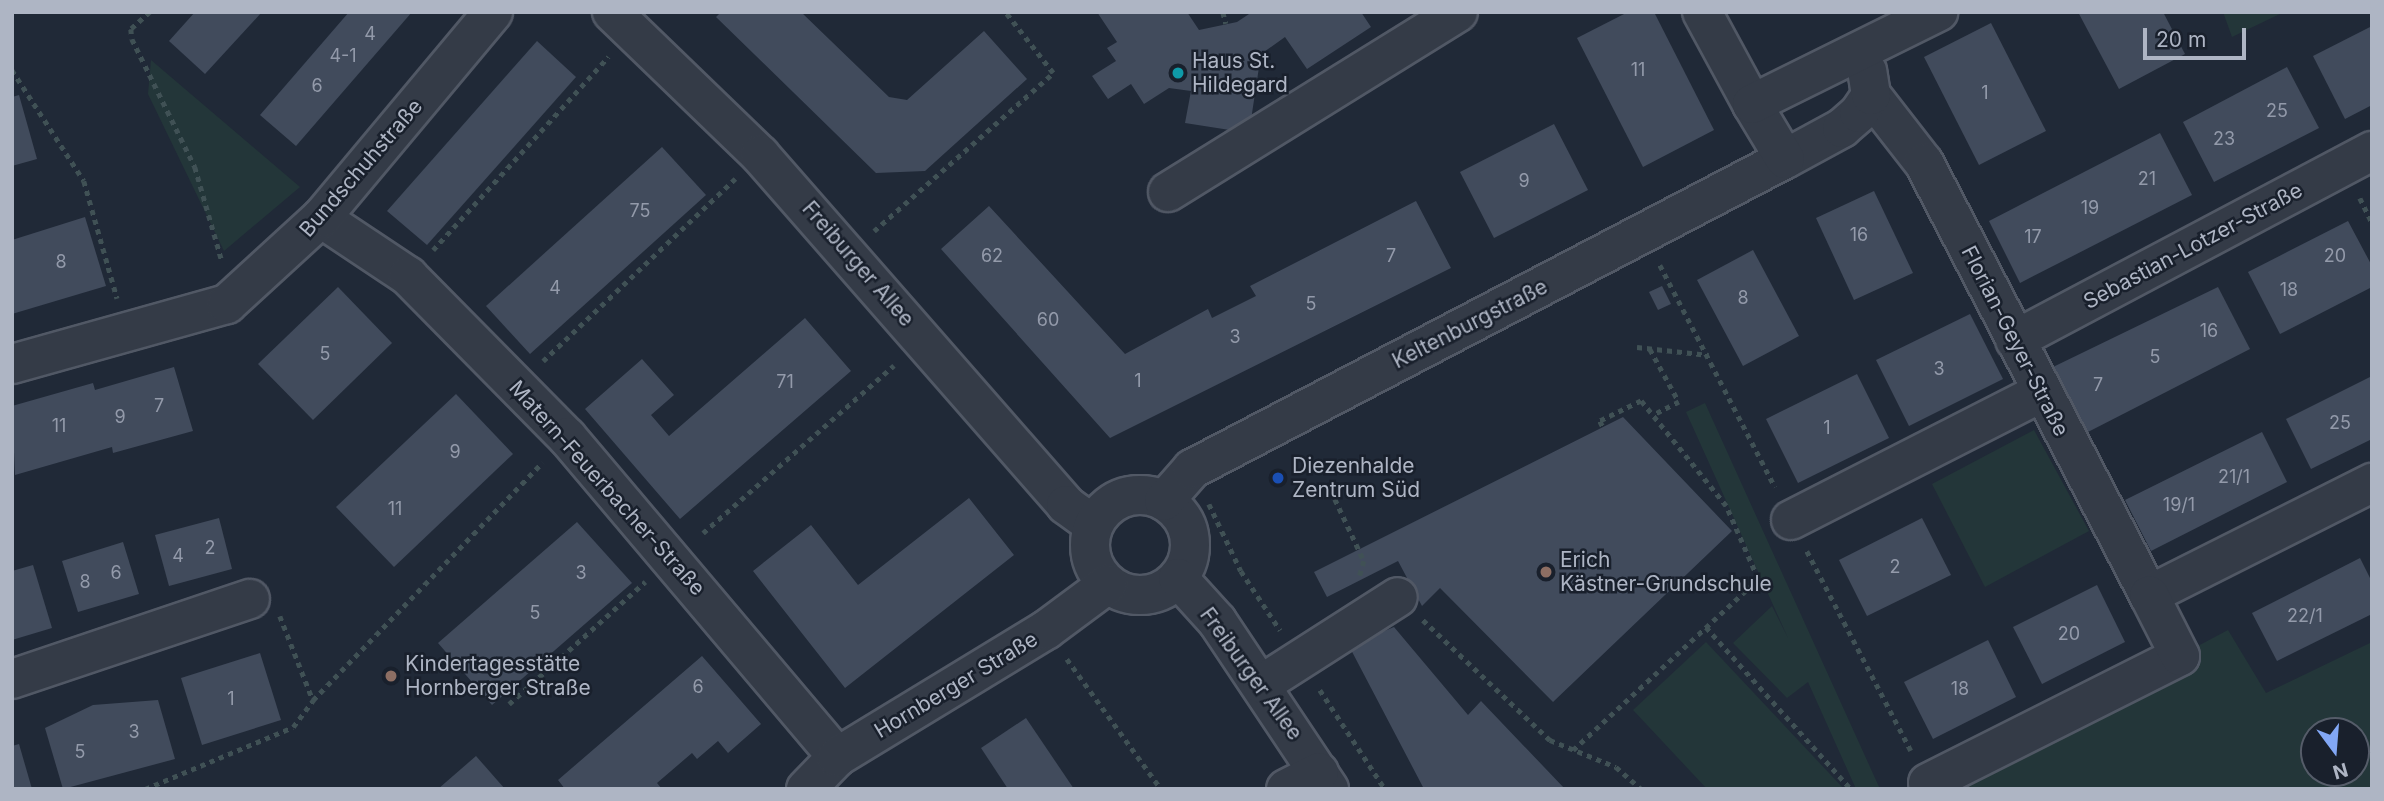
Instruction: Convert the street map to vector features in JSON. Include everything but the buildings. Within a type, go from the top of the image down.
[{"type":"street","name":"Bundschuhstraße","points":[[12,364],[228,304],[321,218],[493,12]]},
{"type":"street","points":[[1168,192],[1458,12]]},
{"type":"street","points":[[1702,12],[1784,159]]},
{"type":"street","points":[[1752,104],[1938,12]]},
{"type":"street","name":"Freiburger Allee","points":[[631,18],[850,253],[1066,505],[1094,525]]},
{"type":"street","points":[[1859,52],[1871,94]]},
{"type":"street","name":"Keltenburgstraße","points":[[1164,500],[1192,469],[1842,128],[1871,94]]},
{"type":"street","name":"Florian-Geyer-Straße","points":[[1871,94],[1924,163],[2040,393],[2180,656],[1928,783]]},
{"type":"street","name":"Sebastian-Lotzer-Straße","points":[[2015,340],[2372,152]]},
{"type":"street","name":"Matern-Feuerbacher-Straße","points":[[321,218],[408,276],[567,437],[836,757]]},
{"type":"street","points":[[1791,520],[2040,393]]},
{"type":"street","points":[[2149,595],[2372,483]]},
{"type":"street","points":[[1144,494],[1164,500],[1177,510],[1190,536],[1191,552],[1178,578],[1152,594],[1121,592],[1108,584],[1095,567],[1090,546],[1094,525],[1106,508],[1124,497],[1144,494]]},
{"type":"street","name":"Freiburger Allee","points":[[1178,578],[1217,621],[1262,684],[1311,783]]},
{"type":"street","name":"Hornberger Straße","points":[[806,789],[836,757],[1046,630],[1108,584]]},
{"type":"street","points":[[1262,684],[1340,631],[1398,597]]},
{"type":"street","points":[[12,679],[250,599]]},
{"type":"path","points":[[150,12],[131,29],[132,38],[195,167],[220,254],[228,304]]},
{"type":"path","points":[[850,253],[1053,73],[1005,12]]},
{"type":"path","points":[[1223,12],[1226,24]]},
{"type":"path","points":[[408,276],[631,18]]},
{"type":"path","points":[[12,69],[84,181],[127,332]]},
{"type":"path","points":[[517,386],[760,155]]},
{"type":"path","points":[[703,533],[924,339]]},
{"type":"path","points":[[1637,347],[1709,355]]},
{"type":"path","points":[[1650,349],[1679,402],[1653,415]]},
{"type":"path","points":[[1573,750],[1758,579],[1726,506],[1641,401],[1600,421],[1603,427]]},
{"type":"path","points":[[145,789],[293,727],[313,701],[567,437]]},
{"type":"path","points":[[1335,499],[1364,561],[1340,631]]},
{"type":"path","points":[[509,704],[671,558]]},
{"type":"path","points":[[1398,597],[1550,740],[1616,767],[1641,789]]},
{"type":"path","points":[[250,599],[281,616],[313,701]]},
{"type":"path","points":[[1706,627],[1851,789]]},
{"type":"path","points":[[1046,630],[1161,789]]},
{"type":"shaded area","points":[[2223,12],[2284,12],[2232,37]]},
{"type":"shaded area","points":[[151,60],[300,187],[224,251],[148,94]]},
{"type":"shaded area","points":[[1705,403],[1880,789],[1856,789],[1808,682],[1787,698],[1733,643],[1772,606],[1788,638],[1686,412]]},
{"type":"shaded area","points":[[2034,430],[2089,531],[1985,587],[1932,484]]},
{"type":"shaded area","points":[[2228,630],[2266,693],[2372,642],[2372,789],[1928,789]]},
{"type":"shaded area","points":[[1706,642],[1844,789],[1707,789],[1633,710]]},
{"type":"place","name":"Haus St. Hildegard","points":[[1178,73]]},
{"type":"place","name":"Diezenhalde Zentrum Süd","points":[[1278,478]]},
{"type":"place","name":"Erich Kästner-Grundschule","points":[[1546,572]]},
{"type":"place","name":"Kindertagesstätte Hornberger Straße","points":[[391,676]]}]
